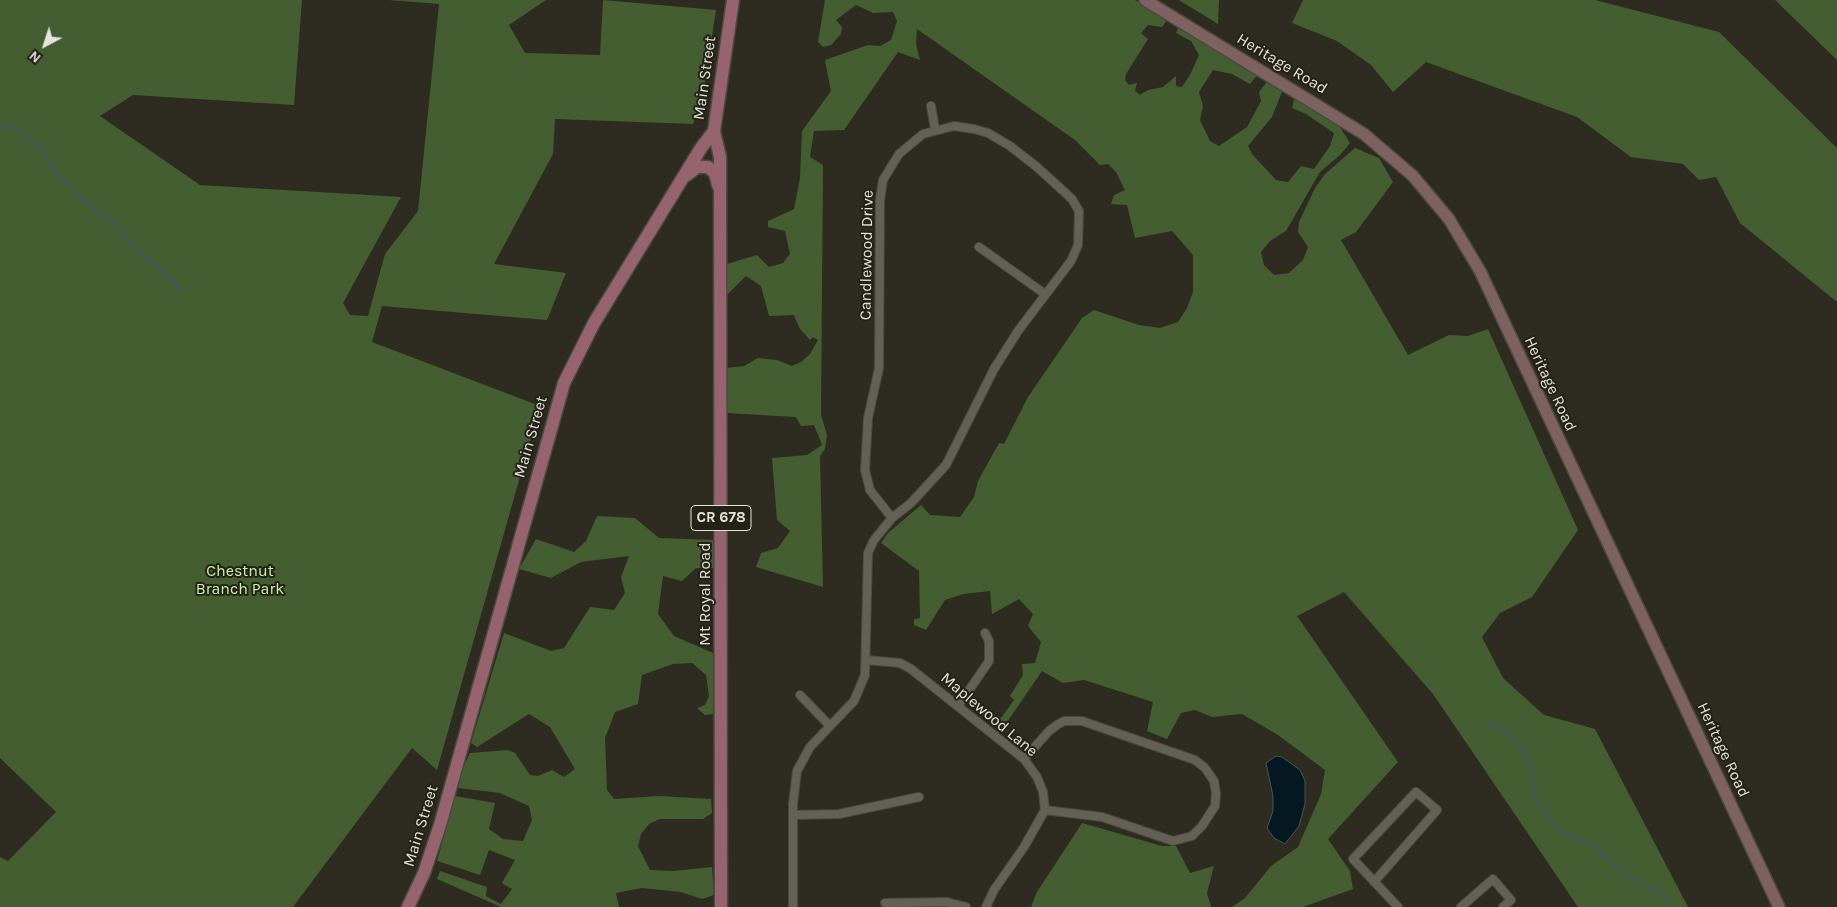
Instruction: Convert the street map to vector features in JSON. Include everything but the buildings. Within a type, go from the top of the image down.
[{"type":"main road","name":"Main Street","points":[[408,907],[424,874],[440,825],[564,383],[582,343],[676,188],[714,131],[733,0]]},
{"type":"main road","name":"Mt Royal Road","points":[[714,131],[720,157],[721,907]]},
{"type":"main road","points":[[676,188],[691,171],[704,166],[715,173],[720,191]]},
{"type":"street","name":"Heritage Road","points":[[1144,0],[1364,134],[1419,182],[1453,225],[1480,271],[1779,907]]},
{"type":"street","points":[[931,106],[935,129]]},
{"type":"street","name":"Candlewood Drive","points":[[793,907],[793,793],[797,771],[810,747],[858,696],[865,675],[867,660],[868,553],[874,540],[892,518],[911,503],[946,465],[994,369],[1070,261],[1078,244],[1079,211],[1072,199],[1037,167],[988,133],[954,126],[935,129],[923,134],[899,154],[883,180],[880,200],[879,368],[868,418],[865,470],[870,490],[892,518]]},
{"type":"street","points":[[979,246],[1045,294]]},
{"type":"street","points":[[959,705],[988,661],[989,641],[985,633]]},
{"type":"street","name":"Maplewood Lane","points":[[867,660],[900,663],[959,705],[1024,759],[1041,785],[1045,810]]},
{"type":"street","points":[[800,695],[830,726]]},
{"type":"street","points":[[986,907],[994,890],[1024,847],[1045,810],[1102,817],[1173,841],[1192,836],[1202,826],[1215,806],[1216,792],[1214,781],[1205,768],[1195,760],[1082,721],[1064,721],[1057,725],[1049,731],[1024,759]]},
{"type":"street","points":[[1374,882],[1437,810],[1416,792],[1353,859],[1374,882],[1398,907]]},
{"type":"street","points":[[794,815],[839,814],[919,797]]},
{"type":"street","points":[[1461,907],[1492,879],[1511,900],[1503,907]]},
{"type":"street","points":[[885,903],[947,902],[966,907]]},
{"type":"green space","name":"Chestnut Branch Park","points":[[0,0],[302,0],[294,105],[133,95],[100,116],[200,185],[401,197],[343,303],[350,315],[368,316],[385,254],[418,211],[439,4],[389,0],[546,0],[509,25],[525,53],[600,55],[603,0],[716,10],[703,94],[693,124],[555,119],[553,154],[494,264],[566,273],[547,320],[382,306],[372,342],[540,406],[437,770],[412,748],[293,907],[0,907],[0,857],[8,861],[56,812],[0,758]]},
{"type":"green space","points":[[825,0],[1135,0],[1167,20],[1162,27],[1148,25],[1141,33],[1148,39],[1126,74],[1125,80],[1129,85],[1137,83],[1135,91],[1140,95],[1148,90],[1163,87],[1176,76],[1176,86],[1182,87],[1190,75],[1199,55],[1191,41],[1176,33],[1179,26],[1258,74],[1250,84],[1232,74],[1213,70],[1199,92],[1203,106],[1200,120],[1210,141],[1219,146],[1247,127],[1261,101],[1259,92],[1268,80],[1283,89],[1272,117],[1248,146],[1252,154],[1276,180],[1288,182],[1301,166],[1314,169],[1330,146],[1334,133],[1306,114],[1292,108],[1295,96],[1336,121],[1350,143],[1340,155],[1320,172],[1286,231],[1270,241],[1261,252],[1264,265],[1274,275],[1289,273],[1303,260],[1308,247],[1298,232],[1299,222],[1315,188],[1325,174],[1355,148],[1379,158],[1393,182],[1356,232],[1341,240],[1408,355],[1449,335],[1468,336],[1488,329],[1578,530],[1532,597],[1500,613],[1482,637],[1503,678],[1544,715],[1595,729],[1688,907],[1578,907],[1433,694],[1344,592],[1297,616],[1398,762],[1328,839],[1350,871],[1353,889],[1303,907],[1232,907],[1245,898],[1271,866],[1298,847],[1321,794],[1325,770],[1278,735],[1242,714],[1212,717],[1195,710],[1181,713],[1167,739],[1147,731],[1153,702],[1084,680],[1063,683],[1042,671],[1003,728],[990,718],[994,714],[1001,718],[1014,700],[1010,696],[1023,675],[1022,664],[1035,663],[1041,642],[1028,626],[1033,614],[1019,599],[992,614],[990,591],[963,594],[945,600],[926,630],[914,625],[914,619],[920,618],[919,571],[881,543],[888,533],[921,505],[930,515],[960,517],[974,497],[978,481],[999,443],[1004,444],[1028,397],[1082,318],[1094,310],[1139,325],[1160,328],[1178,322],[1187,308],[1193,292],[1193,255],[1172,231],[1135,238],[1127,205],[1111,204],[1114,195],[1125,190],[1116,172],[1108,164],[1100,165],[1075,140],[917,29],[916,44],[920,60],[898,52],[844,130],[814,131],[810,157],[823,165],[821,415],[827,435],[825,449],[820,456],[823,587],[756,567],[761,553],[778,548],[790,531],[777,520],[772,458],[807,455],[822,445],[814,425],[801,426],[796,417],[727,413],[726,368],[744,366],[758,358],[777,360],[792,366],[801,362],[810,354],[818,340],[813,337],[810,340],[800,329],[794,315],[769,316],[761,286],[746,276],[725,297],[727,264],[757,255],[769,267],[783,263],[790,254],[785,231],[768,227],[768,221],[794,209],[800,178],[802,131],[831,91],[825,60],[868,45],[880,46],[891,40],[897,21],[893,12],[873,13],[856,5],[836,20],[842,27],[841,34],[831,45],[823,47],[818,42]]},
{"type":"green space","points":[[1179,0],[1219,0],[1218,24]]},
{"type":"green space","points":[[1303,0],[1595,0],[1719,32],[1837,148],[1837,302],[1740,223],[1716,177],[1699,180],[1683,164],[1631,157],[1577,117],[1426,62],[1393,92],[1371,65],[1337,41],[1292,23]]},
{"type":"green space","points":[[1775,0],[1837,0],[1837,60]]},
{"type":"green space","points":[[597,516],[635,518],[659,538],[714,540],[714,568],[696,568],[682,581],[663,576],[658,614],[674,636],[713,653],[713,714],[705,715],[697,708],[705,705],[709,696],[706,675],[692,663],[673,664],[642,675],[638,704],[615,712],[605,738],[607,790],[614,799],[659,796],[711,799],[712,813],[703,819],[660,819],[649,824],[641,834],[638,846],[650,870],[674,871],[712,867],[714,895],[702,899],[681,892],[642,888],[616,893],[619,907],[501,907],[437,879],[440,871],[487,887],[486,896],[501,904],[512,889],[502,883],[515,860],[489,850],[480,875],[437,861],[455,796],[495,803],[489,829],[503,839],[523,841],[532,820],[529,806],[500,793],[458,788],[462,770],[470,753],[508,750],[515,753],[530,775],[538,776],[552,770],[564,777],[575,769],[550,727],[529,714],[477,747],[471,743],[504,633],[551,651],[564,648],[590,607],[614,610],[625,593],[621,577],[629,556],[581,562],[551,578],[519,569],[536,539],[574,552],[586,541]]},
{"type":"green space","points":[[1082,823],[1162,846],[1176,846],[1190,873],[1214,866],[1207,893],[1211,907],[1031,907],[1037,892]]},
{"type":"water","points":[[1276,756],[1282,757],[1300,770],[1305,781],[1305,804],[1299,826],[1285,844],[1274,838],[1267,828],[1273,811],[1273,796],[1266,763]]},
{"type":"waterway","points":[[0,125],[9,125],[41,149],[54,170],[76,193],[114,224],[139,251],[181,290]]},
{"type":"waterway","points":[[1489,724],[1504,730],[1520,743],[1528,759],[1535,800],[1566,836],[1579,838],[1592,844],[1627,875],[1664,896],[1673,907]]}]
